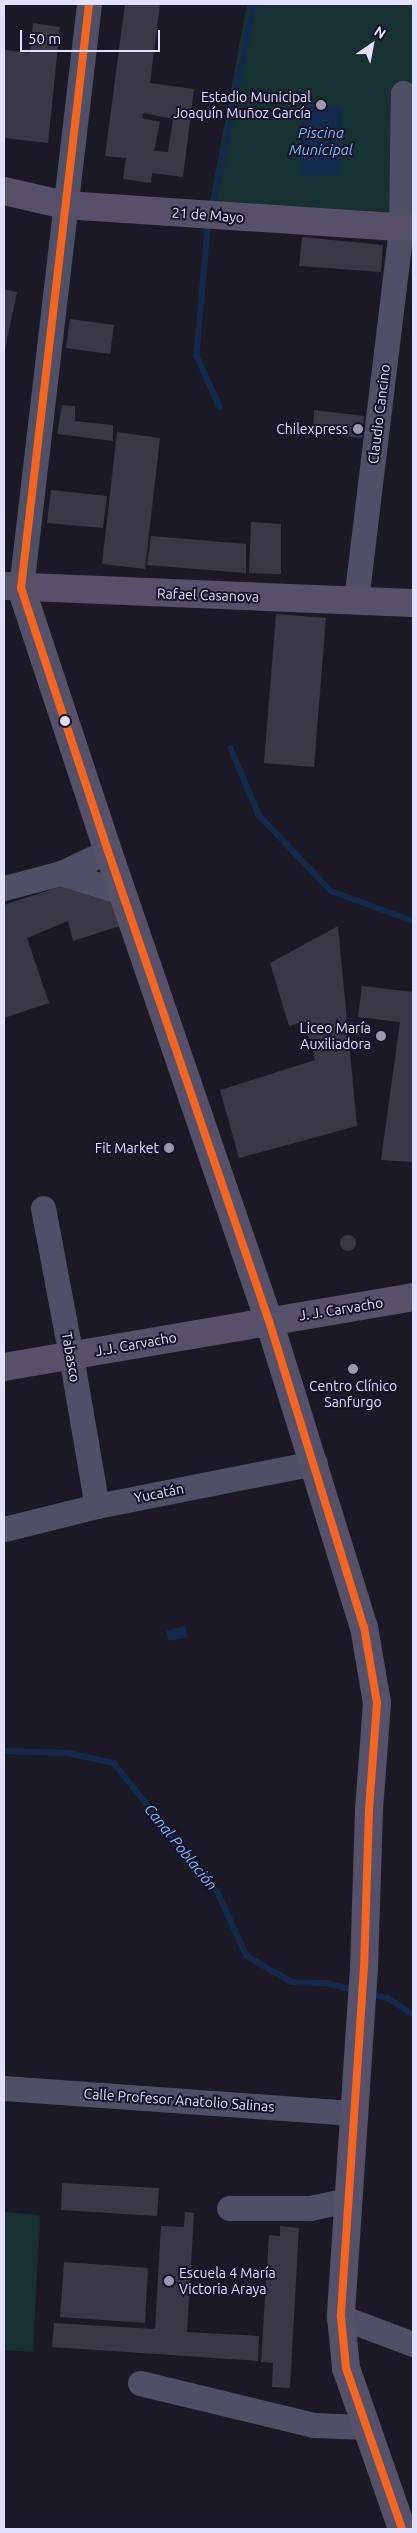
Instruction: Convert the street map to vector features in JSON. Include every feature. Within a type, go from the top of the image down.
[{"type":"main road","name":"21 de Mayo","points":[[4,191],[65,205],[407,228]]},
{"type":"main road","name":"Rafael Casanova","points":[[12,587],[356,600],[413,604]]},
{"type":"main road","points":[[12,587],[108,851],[269,1321],[315,1463],[364,1627],[377,1702],[369,1810],[364,1967],[341,2317],[346,2368],[402,2529]]},
{"type":"main road","name":"J. J. Carvacho","points":[[269,1321],[413,1297]]},
{"type":"main road","name":"J.J. Carvacho","points":[[4,1367],[269,1321]]},
{"type":"street","points":[[12,587],[65,205],[90,4]]},
{"type":"street","name":"Claudio Cancino","points":[[356,600],[407,228],[403,94]]},
{"type":"street","points":[[4,888],[61,873],[108,851]]},
{"type":"street","points":[[61,873],[122,892]]},
{"type":"street","name":"Tabasco","points":[[43,1208],[72,1356],[96,1506]]},
{"type":"street","name":"Yucatán","points":[[4,1529],[96,1506],[315,1463]]},
{"type":"street","name":"Calle Profesor Anatolio Salinas","points":[[4,2088],[354,2113]]},
{"type":"street","points":[[230,2208],[310,2208],[348,2200]]},
{"type":"street","points":[[341,2317],[413,2344]]},
{"type":"street","points":[[140,2383],[313,2425],[367,2427]]},
{"type":"green space","name":"Estadio Municipal Joaquín Muñoz García","points":[[247,4],[413,4],[413,215],[209,207]]},
{"type":"green space","points":[[4,2212],[40,2215],[33,2352],[4,2350]]},
{"type":"water","name":"Piscina Municipal","points":[[303,105],[342,107],[340,176],[300,175]]},
{"type":"water","points":[[185,1626],[188,1637],[169,1641],[166,1631]]},
{"type":"building","points":[[125,4],[160,4],[150,83],[194,89],[183,177],[152,173],[151,183],[123,179],[126,158],[105,156]],"holes":[[[143,113],[173,119],[168,152],[154,151],[160,122],[142,118]]]},
{"type":"building","points":[[33,23],[60,27],[48,143],[4,138],[4,50],[30,53]]},
{"type":"building","points":[[302,237],[383,245],[381,272],[299,266]]},
{"type":"building","points":[[4,289],[17,292],[5,349],[4,349]]},
{"type":"building","points":[[70,319],[114,325],[110,354],[66,348]]},
{"type":"building","points":[[62,405],[75,406],[75,421],[113,425],[113,441],[57,434]]},
{"type":"building","points":[[314,410],[364,416],[362,438],[313,433]]},
{"type":"building","points":[[117,432],[160,438],[145,569],[102,564]]},
{"type":"building","points":[[51,490],[107,496],[103,528],[47,523]]},
{"type":"building","points":[[251,522],[281,524],[281,574],[249,573]]},
{"type":"building","points":[[151,536],[246,544],[246,573],[147,565]]},
{"type":"building","points":[[276,614],[326,618],[314,767],[264,763]]},
{"type":"building","points":[[65,885],[114,895],[126,924],[73,941],[68,921],[27,938],[49,1003],[4,1018],[4,905]]},
{"type":"building","points":[[338,926],[357,1126],[239,1158],[220,1090],[315,1060],[305,1022],[289,1026],[270,963]]},
{"type":"building","points":[[362,986],[413,992],[413,1162],[381,1160],[400,1022],[358,1017]]},
{"type":"building","points":[[348,1235],[354,1237],[356,1243],[354,1249],[348,1251],[342,1249],[340,1243],[342,1237]]},
{"type":"building","points":[[62,2183],[159,2188],[157,2216],[61,2210]]},
{"type":"building","points":[[185,2212],[194,2213],[187,2332],[259,2336],[258,2361],[52,2347],[54,2323],[155,2329],[161,2226],[184,2227]]},
{"type":"building","points":[[280,2226],[299,2228],[290,2388],[272,2387],[273,2363],[261,2362],[269,2235],[280,2236]]},
{"type":"building","points":[[64,2262],[148,2268],[145,2323],[60,2317]]},
{"type":"waterway","points":[[213,207],[254,4]]},
{"type":"waterway","points":[[208,229],[197,356],[220,407]]},
{"type":"waterway","points":[[231,748],[259,815],[331,891],[413,921]]},
{"type":"waterway","name":"Canal Población","points":[[4,1751],[68,1753],[114,1763],[218,1893],[247,1956],[292,1982],[327,1983],[354,1990]]},
{"type":"waterway","name":"Canal Población","points":[[370,1994],[388,1998],[413,2014]]},
{"type":"transit line","points":[[89,4],[21,588],[108,851],[269,1321],[364,1627],[377,1703],[369,1810],[364,1967],[341,2317],[346,2368],[402,2529]]},
{"type":"place","name":"Estadio Municipal Joaquín Muñoz García","points":[[321,105]]},
{"type":"place","name":"Chilexpress","points":[[358,429]]},
{"type":"place","name":"Liceo María Auxiliadora","points":[[381,1036]]},
{"type":"place","name":"Fit Market","points":[[169,1148]]},
{"type":"place","name":"Centro Clínico Sanfurgo","points":[[353,1369]]},
{"type":"place","name":"Escuela 4 María Victoria Araya","points":[[169,2281]]}]
